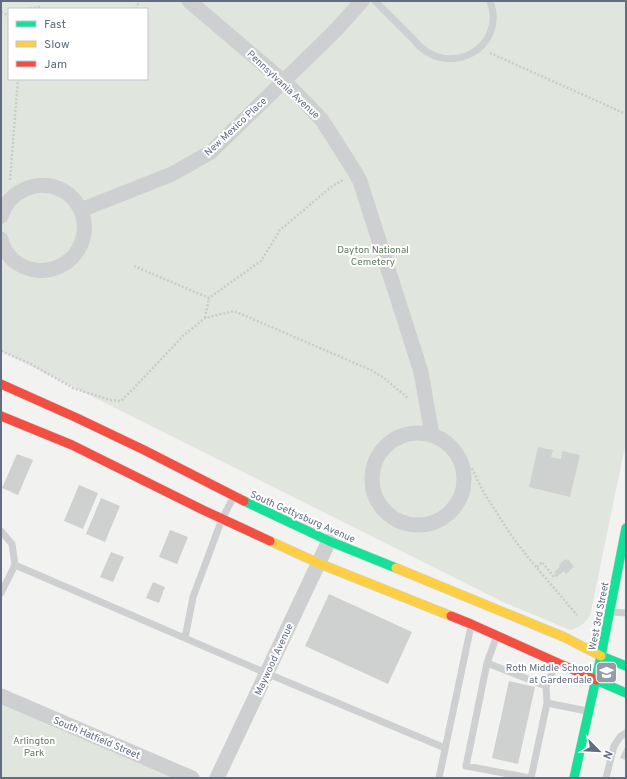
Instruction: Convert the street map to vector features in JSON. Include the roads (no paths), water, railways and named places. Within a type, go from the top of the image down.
[{"type":"main road","name":"South Gettysburg Avenue","points":[[1,384],[78,418],[258,508],[329,541],[564,637],[601,656],[626,666]]},
{"type":"main road","points":[[1,416],[72,445],[222,519],[318,563],[471,624],[626,693]]},
{"type":"main road","name":"West 3rd Street","points":[[576,777],[626,529]]},
{"type":"street","name":"Pennsylvania Avenue","points":[[190,1],[296,93],[322,120],[355,172],[360,181],[421,372],[432,435]]},
{"type":"street","name":"New Mexico Place","points":[[81,210],[172,174],[211,152],[335,32],[362,1]]},
{"type":"street","points":[[1,216],[8,202],[19,192],[32,186],[47,185],[61,190],[73,198],[81,210],[84,224],[84,237],[79,250],[70,260],[59,268],[46,271],[32,270],[20,265],[9,256],[1,239]]},
{"type":"street","points":[[417,433],[432,435],[444,442],[454,451],[461,463],[464,478],[462,494],[454,507],[443,518],[429,524],[414,525],[399,521],[386,513],[377,500],[372,486],[373,470],[378,456],[388,444],[402,436],[417,433]]},
{"type":"street","name":"Maywood Avenue","points":[[217,778],[329,541]]},
{"type":"street","name":"South Hatfield Street","points":[[1,696],[192,778]]},
{"type":"lane","points":[[375,1],[428,54],[443,59],[458,59],[472,53],[485,42],[493,25],[494,16],[490,1]]},
{"type":"lane","points":[[185,638],[193,597],[222,519],[234,496]]},
{"type":"lane","points":[[1,531],[12,544],[15,565],[1,593]]},
{"type":"lane","points":[[15,565],[445,748]]},
{"type":"lane","points":[[610,612],[626,613]]},
{"type":"lane","points":[[439,778],[471,624]]},
{"type":"lane","points":[[496,636],[487,663],[466,766],[530,778],[547,703],[546,686],[556,662]]},
{"type":"lane","points":[[487,663],[546,686]]},
{"type":"lane","points":[[547,703],[589,712]]},
{"type":"lane","points":[[606,778],[614,746],[620,737],[626,733]]},
{"type":"place","name":"Roth Middle School at Gardendale","points":[[607,673]]},
{"type":"park label","name":"Dayton National Cemetery","points":[[373,254]]},
{"type":"park label","name":"Arlington Park","points":[[34,746]]}]
